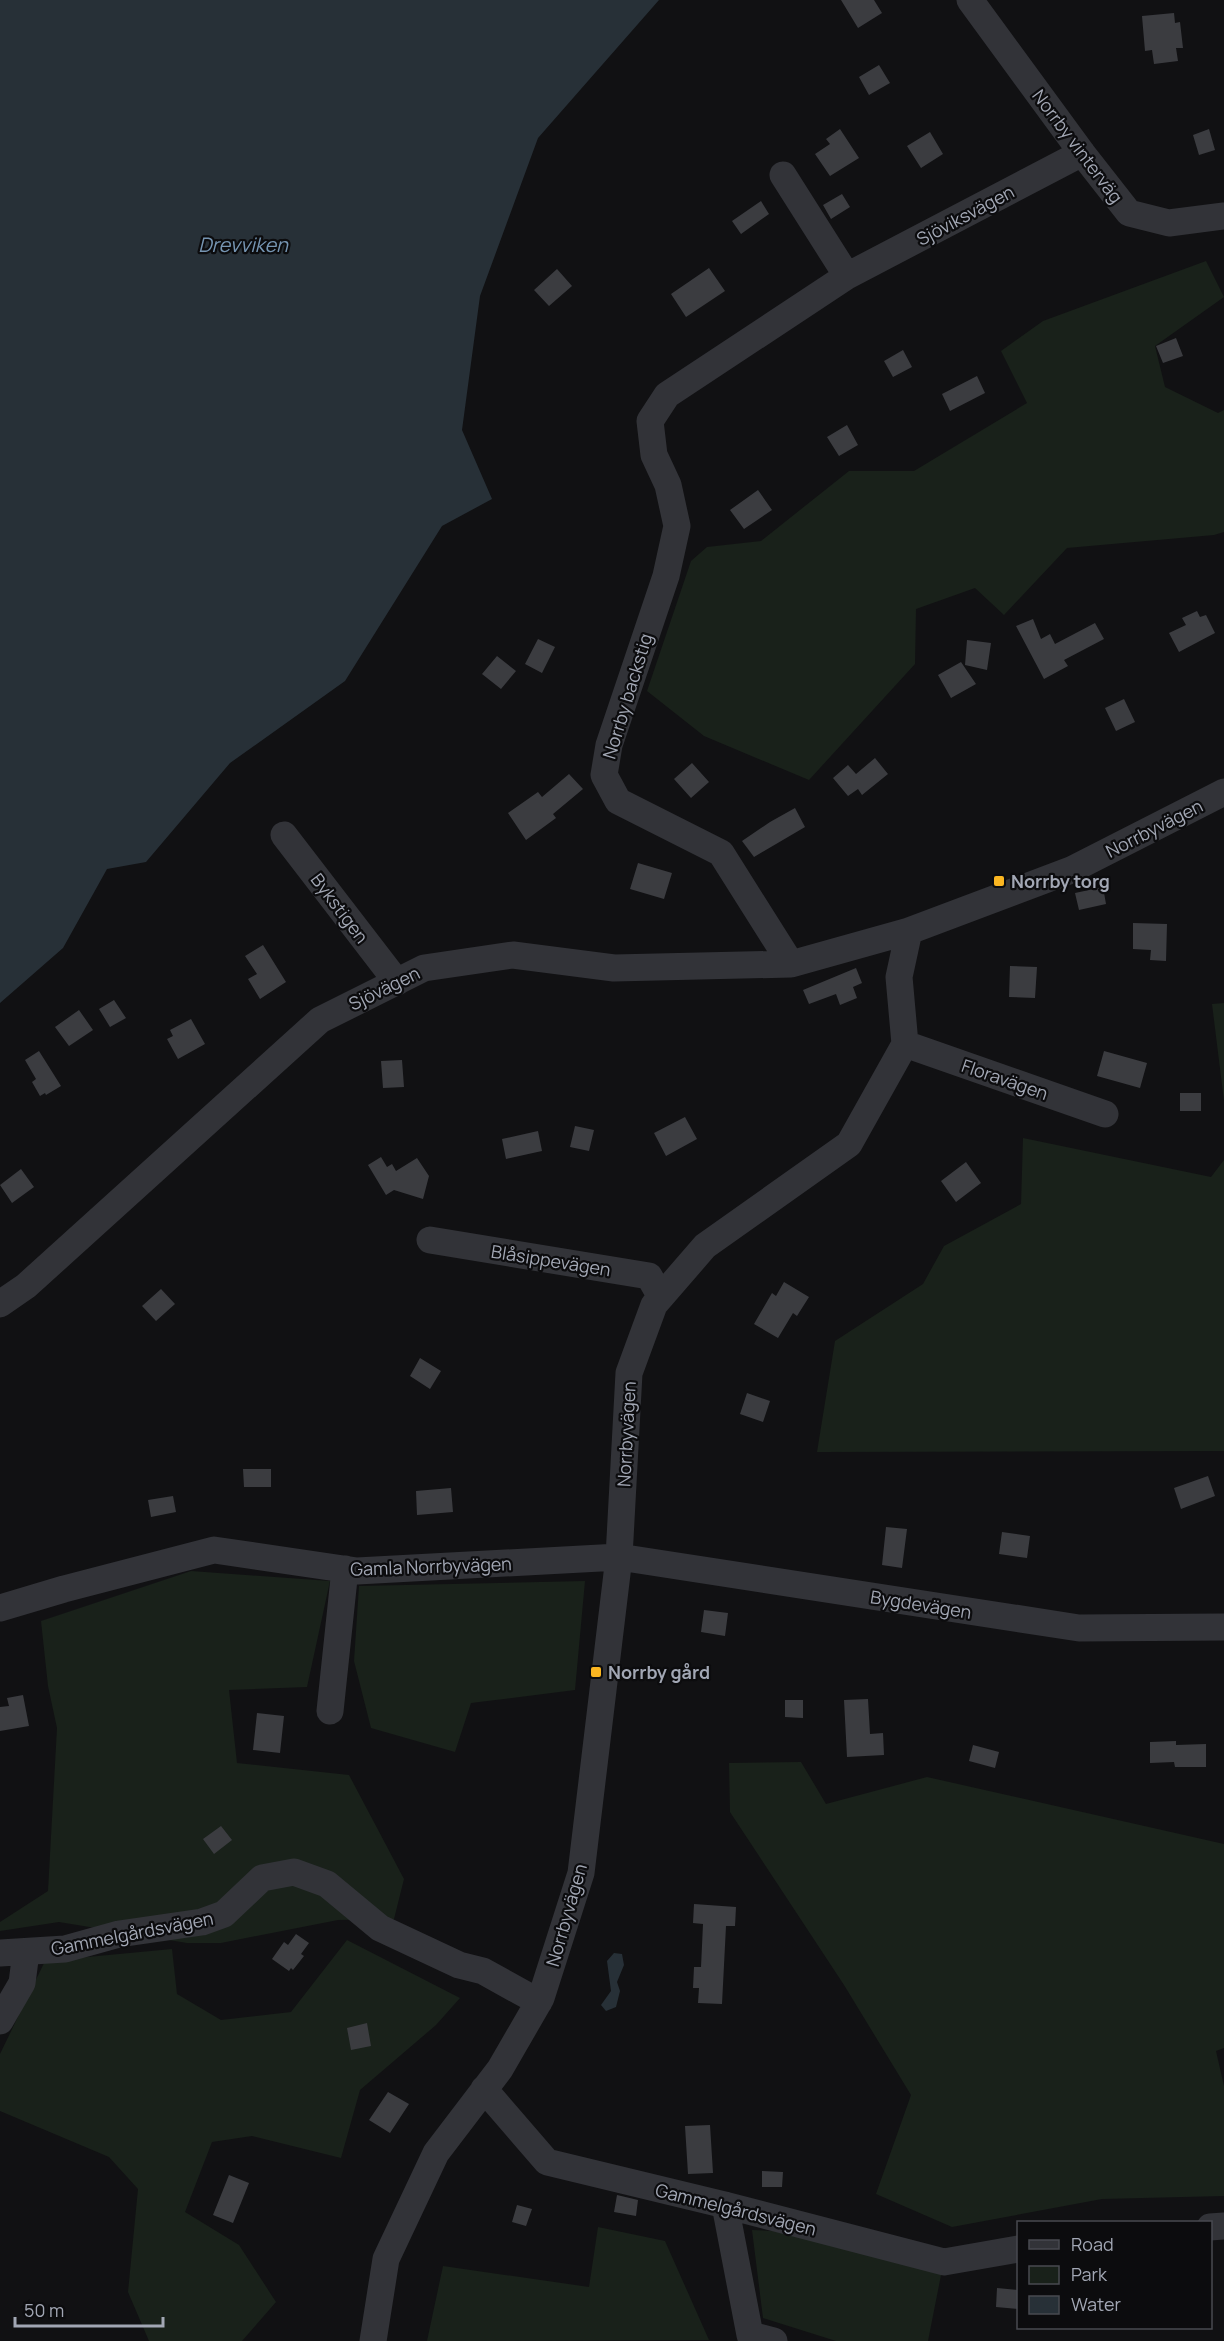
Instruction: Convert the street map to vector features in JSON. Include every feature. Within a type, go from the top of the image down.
[{"type":"street","name":"Norrby vinterväg","points":[[970,0],[1129,213],[1169,223],[1224,216]]},
{"type":"street","name":"Sjöviksvägen","points":[[650,421],[666,395],[847,276],[1082,153]]},
{"type":"street","points":[[783,175],[847,276]]},
{"type":"street","name":"Norrby backstig","points":[[650,421],[654,455],[668,485],[677,526],[666,576],[609,745],[604,775],[618,801],[721,853],[791,964]]},
{"type":"street","name":"Norrbyvägen","points":[[909,931],[1071,870],[1224,792]]},
{"type":"street","name":"Bykstigen","points":[[284,835],[397,982]]},
{"type":"street","points":[[904,1044],[899,977],[909,931]]},
{"type":"street","name":"Sjövägen","points":[[0,1304],[26,1286],[320,1020],[424,968],[513,955],[614,968],[791,964],[909,931]]},
{"type":"street","name":"Norrbyvägen","points":[[373,2341],[386,2259],[436,2153],[500,2069],[539,2001],[581,1874],[619,1557],[629,1373],[654,1305],[705,1246],[849,1144],[904,1044]]},
{"type":"street","name":"Floravägen","points":[[904,1044],[1105,1114]]},
{"type":"street","name":"Blåsippevägen","points":[[430,1240],[649,1276],[661,1297]]},
{"type":"street","name":"Gamla Norrbyvägen","points":[[0,1608],[214,1550],[357,1571],[619,1557]]},
{"type":"street","name":"Bygdevägen","points":[[619,1557],[1079,1628],[1224,1627]]},
{"type":"street","points":[[330,1711],[345,1569]]},
{"type":"street","name":"Gammelgårdsvägen","points":[[13,1952],[65,1949],[119,1934],[202,1922],[224,1914],[262,1878],[294,1872],[327,1884],[380,1928],[459,1965],[483,1971],[539,2001]]},
{"type":"street","points":[[0,2021],[22,1983],[13,1952]]},
{"type":"street","name":"Gammelgårdsvägen","points":[[484,2089],[547,2163],[725,2205],[945,2262],[1017,2249]]},
{"type":"street","points":[[725,2205],[750,2335],[774,2341]]},
{"type":"green space","points":[[1206,261],[1224,297],[1155,346],[1165,387],[1218,413],[1224,410],[1224,532],[1214,535],[1067,548],[1004,615],[975,588],[916,609],[915,664],[809,780],[704,736],[647,691],[691,561],[707,547],[761,541],[849,471],[914,471],[1027,403],[1001,351],[1043,321]]},
{"type":"green space","points":[[1224,1003],[1224,1101],[1212,1004]]},
{"type":"green space","points":[[1023,1138],[1211,1177],[1224,1160],[1224,1451],[817,1452],[835,1341],[923,1284],[944,1246],[1021,1204]]},
{"type":"green space","points":[[191,1571],[330,1581],[307,1687],[229,1690],[237,1763],[349,1775],[404,1879],[394,1919],[338,1920],[221,1943],[187,1943],[59,1922],[0,1931],[0,1922],[48,1891],[57,1728],[48,1686],[41,1621]]},
{"type":"green space","points":[[585,1581],[575,1690],[471,1703],[455,1752],[371,1728],[354,1661],[359,1586]]},
{"type":"green space","points":[[801,1762],[826,1804],[927,1777],[1224,1844],[1224,2048],[1216,2051],[1224,2086],[1224,2196],[1102,2199],[952,2227],[876,2194],[911,2095],[844,1985],[730,1812],[729,1763]]},
{"type":"green space","points":[[347,1940],[460,1998],[436,2025],[360,2090],[341,2158],[252,2136],[212,2142],[185,2212],[239,2245],[276,2302],[242,2341],[149,2341],[128,2292],[138,2189],[109,2157],[0,2111],[0,2054],[45,1961],[172,1949],[177,1994],[221,2020],[291,2012]]},
{"type":"green space","points":[[598,2227],[665,2241],[709,2340],[427,2341],[443,2266],[589,2287]]},
{"type":"green space","points":[[752,2230],[792,2232],[942,2270],[928,2341],[836,2341],[763,2318]]},
{"type":"water","name":"Drevviken","points":[[0,0],[659,0],[538,138],[480,296],[462,430],[492,499],[442,526],[345,681],[230,763],[146,862],[107,869],[63,948],[0,1003]]},
{"type":"water","points":[[614,1953],[622,1954],[624,1965],[617,1982],[620,1991],[616,2007],[606,2011],[601,2005],[611,1991],[607,1961]]},
{"type":"building","points":[[841,0],[874,0],[882,13],[858,28]]},
{"type":"building","points":[[1174,13],[1175,23],[1180,22],[1183,48],[1176,48],[1178,61],[1154,64],[1152,50],[1145,51],[1142,16]]},
{"type":"building","points":[[879,65],[890,83],[869,95],[859,77]]},
{"type":"building","points":[[840,129],[859,158],[830,176],[815,154],[830,144],[826,139]]},
{"type":"building","points":[[1209,129],[1215,150],[1199,155],[1193,135]]},
{"type":"building","points":[[930,132],[943,154],[921,168],[907,146]]},
{"type":"building","points":[[842,194],[850,207],[831,219],[823,205]]},
{"type":"building","points":[[761,201],[769,214],[741,234],[732,221]]},
{"type":"building","points":[[709,268],[725,291],[686,317],[671,294]]},
{"type":"building","points":[[557,269],[572,286],[549,306],[534,290]]},
{"type":"building","points":[[1176,338],[1183,356],[1163,363],[1156,346]]},
{"type":"building","points":[[903,350],[912,367],[893,377],[884,361]]},
{"type":"building","points":[[977,376],[985,393],[950,411],[942,394]]},
{"type":"building","points":[[847,425],[858,445],[839,456],[827,437]]},
{"type":"building","points":[[758,490],[772,510],[744,529],[730,510]]},
{"type":"building","points":[[1197,611],[1200,617],[1206,615],[1215,633],[1179,652],[1169,633],[1186,625],[1182,618]]},
{"type":"building","points":[[1033,619],[1041,639],[1050,634],[1055,644],[1095,623],[1104,639],[1064,660],[1068,666],[1044,679],[1016,626]]},
{"type":"building","points":[[538,639],[555,647],[542,673],[525,664]]},
{"type":"building","points":[[967,640],[991,643],[987,670],[965,665]]},
{"type":"building","points":[[497,656],[516,671],[501,689],[482,674]]},
{"type":"building","points":[[961,662],[976,684],[951,698],[938,675]]},
{"type":"building","points":[[1124,699],[1135,722],[1116,731],[1105,708]]},
{"type":"building","points":[[875,758],[888,774],[862,795],[858,789],[848,796],[833,778],[848,765],[856,774]]},
{"type":"building","points":[[692,763],[709,782],[691,798],[674,779]]},
{"type":"building","points":[[569,774],[583,789],[553,814],[556,818],[526,840],[508,813],[538,792],[542,797]]},
{"type":"building","points":[[795,808],[805,827],[754,857],[742,841]]},
{"type":"building","points":[[638,863],[672,873],[664,899],[630,889]]},
{"type":"building","points":[[1103,887],[1106,904],[1079,910],[1075,893]]},
{"type":"building","points":[[1133,923],[1167,924],[1166,961],[1150,960],[1151,950],[1133,949]]},
{"type":"building","points":[[263,945],[286,982],[260,999],[248,979],[257,974],[245,956]]},
{"type":"building","points":[[1010,966],[1037,967],[1035,998],[1009,997]]},
{"type":"building","points":[[856,968],[862,983],[853,987],[857,998],[840,1005],[836,994],[809,1004],[803,990]]},
{"type":"building","points":[[114,1000],[126,1018],[110,1027],[99,1009]]},
{"type":"building","points":[[79,1010],[93,1030],[69,1046],[55,1027]]},
{"type":"building","points":[[191,1019],[205,1044],[178,1059],[167,1039],[173,1036],[170,1030]]},
{"type":"building","points":[[39,1051],[61,1086],[40,1096],[32,1082],[36,1079],[25,1060]]},
{"type":"building","points":[[1104,1051],[1147,1063],[1140,1088],[1097,1076]]},
{"type":"building","points":[[402,1060],[404,1087],[383,1088],[381,1061]]},
{"type":"building","points":[[1180,1093],[1201,1093],[1201,1111],[1180,1111]]},
{"type":"building","points":[[685,1117],[697,1139],[666,1156],[654,1133]]},
{"type":"building","points":[[575,1126],[594,1130],[589,1151],[570,1147]]},
{"type":"building","points":[[538,1131],[542,1151],[506,1159],[502,1139]]},
{"type":"building","points":[[381,1157],[387,1167],[392,1164],[396,1171],[417,1158],[429,1176],[423,1199],[394,1190],[386,1195],[368,1165]]},
{"type":"building","points":[[966,1162],[981,1183],[956,1202],[941,1181]]},
{"type":"building","points":[[21,1169],[34,1187],[12,1203],[0,1185]]},
{"type":"building","points":[[784,1282],[809,1297],[797,1316],[793,1313],[778,1338],[754,1324],[772,1293],[776,1296]]},
{"type":"building","points":[[161,1289],[175,1304],[156,1321],[142,1306]]},
{"type":"building","points":[[420,1358],[441,1371],[430,1389],[410,1376]]},
{"type":"building","points":[[747,1393],[770,1401],[763,1422],[740,1414]]},
{"type":"building","points":[[243,1469],[271,1469],[271,1487],[244,1487]]},
{"type":"building","points":[[1208,1476],[1215,1496],[1181,1509],[1174,1488]]},
{"type":"building","points":[[451,1488],[453,1512],[417,1515],[416,1491]]},
{"type":"building","points":[[173,1496],[176,1512],[151,1517],[148,1500]]},
{"type":"building","points":[[886,1527],[907,1529],[902,1568],[882,1565]]},
{"type":"building","points":[[1002,1532],[1030,1536],[1027,1558],[999,1554]]},
{"type":"building","points":[[704,1610],[728,1613],[725,1636],[701,1632]]},
{"type":"building","points":[[23,1695],[29,1726],[0,1731],[0,1707],[9,1706],[7,1698]]},
{"type":"building","points":[[868,1699],[870,1734],[883,1733],[884,1755],[847,1757],[844,1700]]},
{"type":"building","points":[[785,1700],[803,1700],[803,1718],[785,1717]]},
{"type":"building","points":[[257,1713],[284,1716],[280,1753],[253,1750]]},
{"type":"building","points":[[1176,1741],[1176,1745],[1206,1744],[1206,1767],[1175,1767],[1174,1762],[1150,1763],[1150,1742]]},
{"type":"building","points":[[973,1745],[999,1752],[995,1768],[969,1761]]},
{"type":"building","points":[[221,1826],[232,1840],[214,1854],[203,1839]]},
{"type":"building","points":[[694,1904],[736,1907],[735,1926],[726,1926],[722,2004],[698,2003],[699,1988],[693,1988],[694,1967],[701,1967],[703,1924],[693,1923]]},
{"type":"building","points":[[296,1934],[309,1943],[301,1954],[304,1956],[293,1970],[291,1968],[289,1971],[272,1959],[284,1942],[288,1945]]},
{"type":"building","points":[[367,2023],[371,2046],[351,2050],[347,2028]]},
{"type":"building","points":[[388,2092],[409,2104],[390,2133],[369,2120]]},
{"type":"building","points":[[710,2125],[713,2173],[688,2174],[685,2126]]},
{"type":"building","points":[[762,2171],[783,2172],[782,2187],[762,2187]]},
{"type":"building","points":[[229,2175],[249,2183],[233,2223],[213,2215]]},
{"type":"building","points":[[617,2195],[638,2200],[636,2216],[614,2212]]},
{"type":"building","points":[[517,2205],[532,2209],[526,2226],[512,2222]]},
{"type":"building","points":[[997,2288],[1017,2290],[1017,2309],[996,2307]]},
{"type":"place","name":"Norrby torg","points":[[999,881]]},
{"type":"place","name":"Norrby gård","points":[[596,1672]]}]
